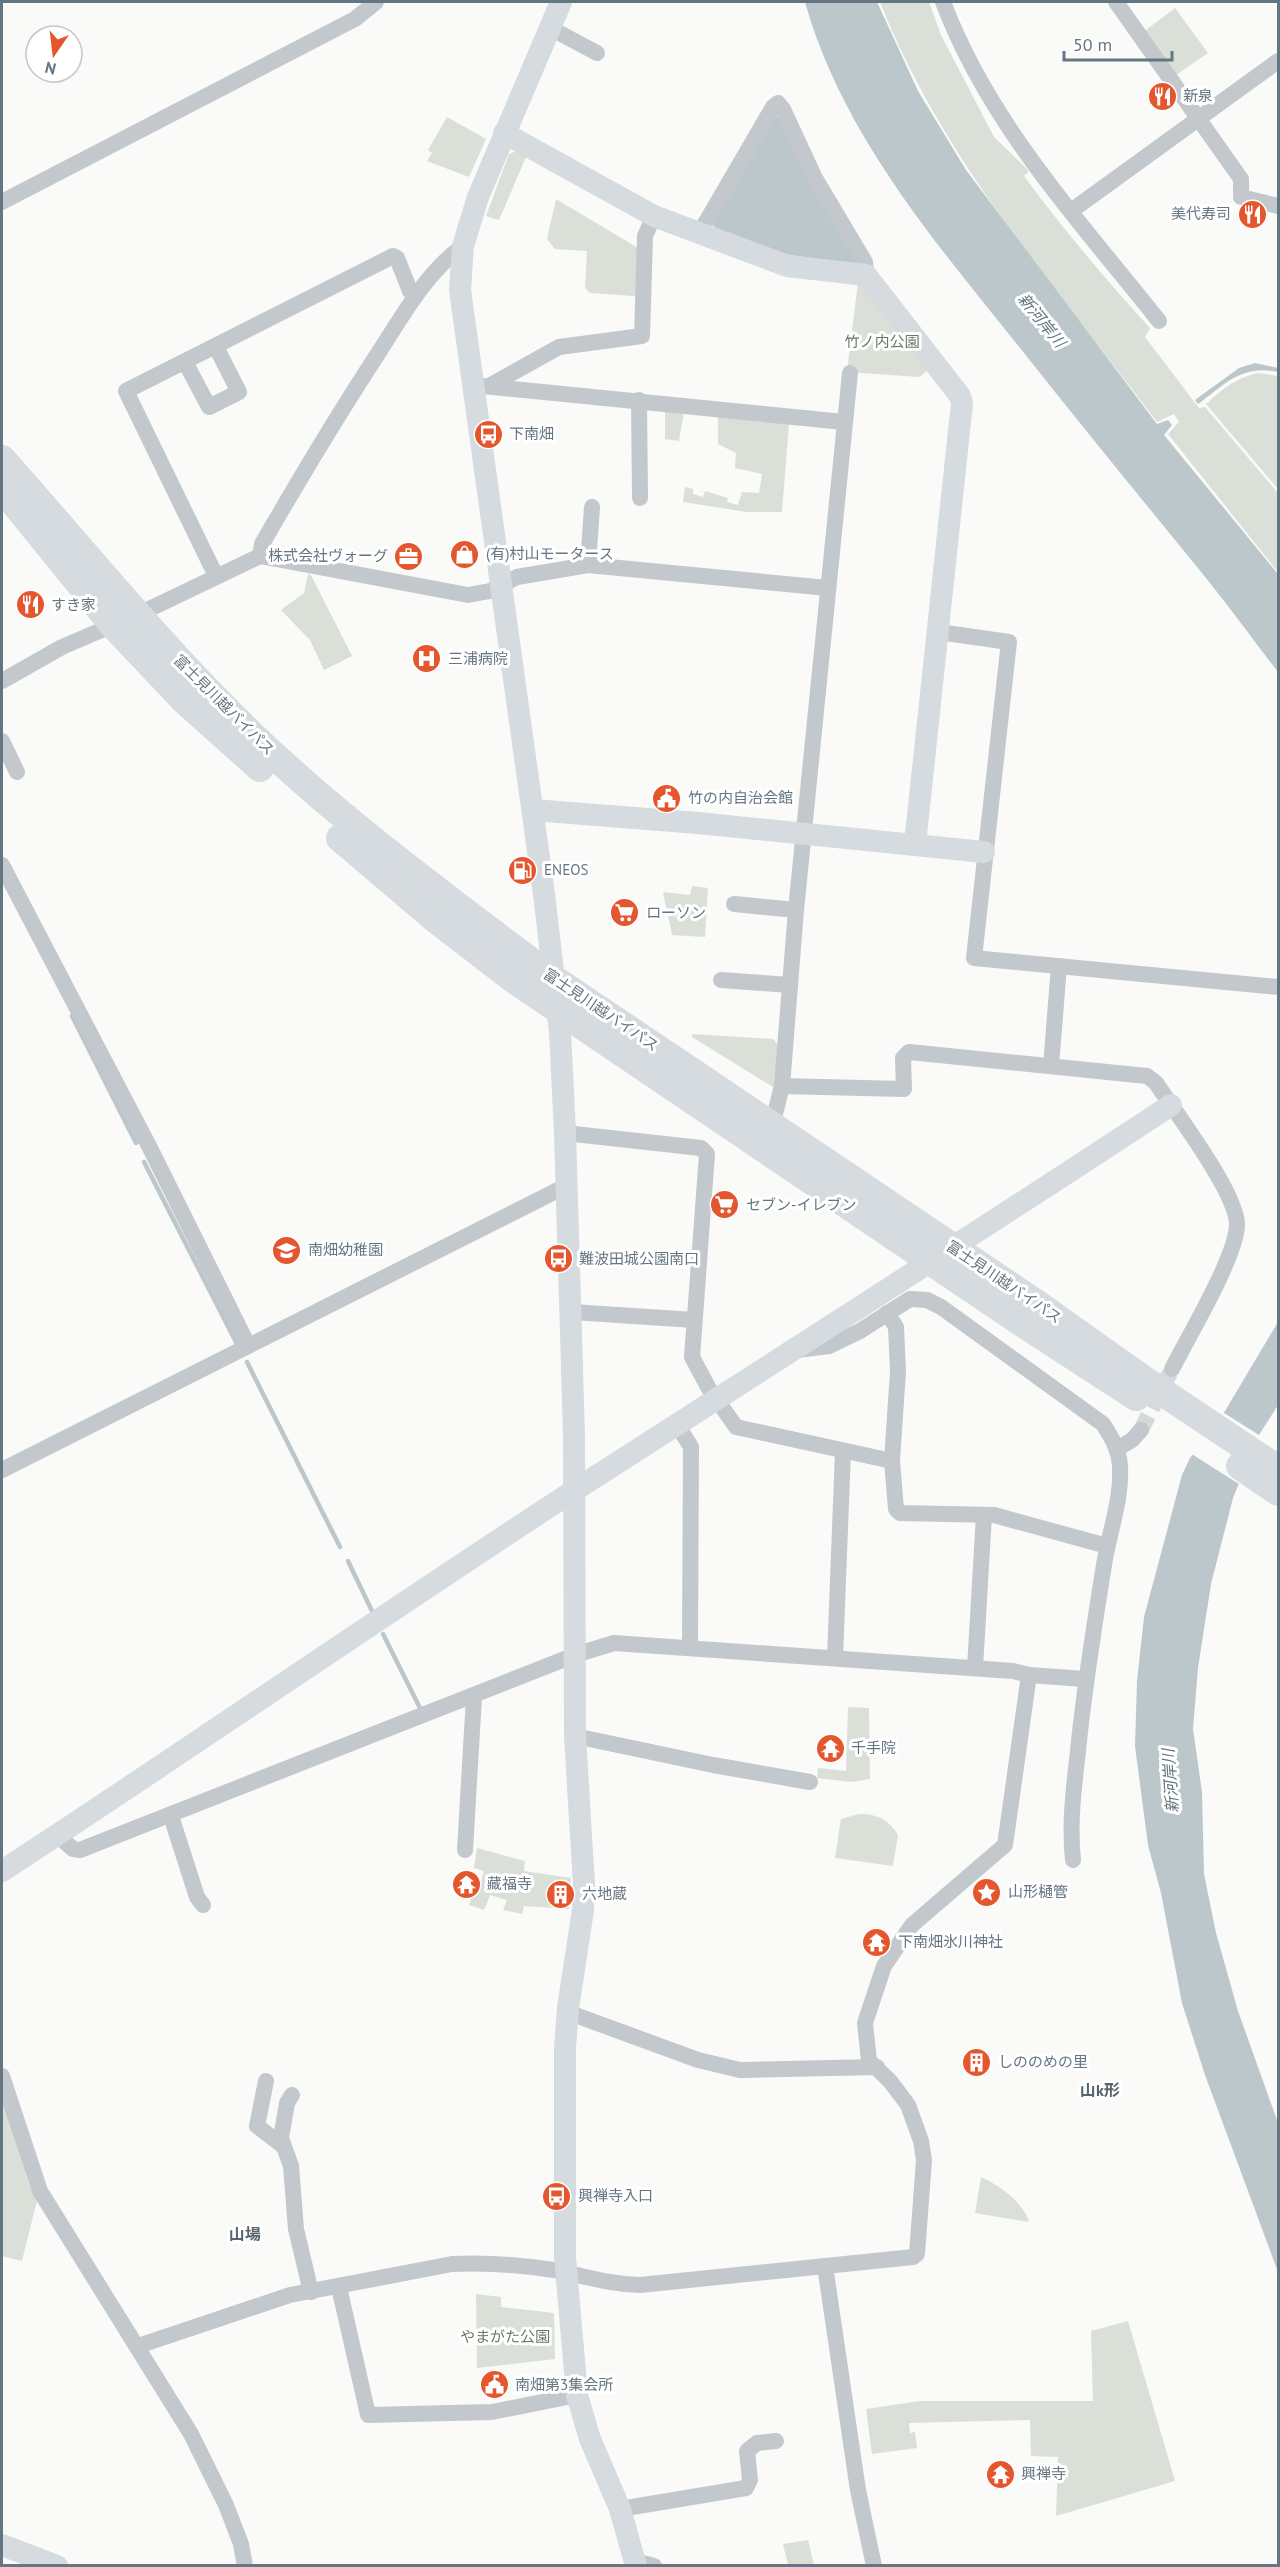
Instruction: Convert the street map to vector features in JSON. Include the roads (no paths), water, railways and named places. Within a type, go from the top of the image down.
[{"type":"highway","name":"富士見川越バイパス","points":[[2,459],[213,696],[322,800],[485,929],[554,979],[772,1126],[941,1254]]},
{"type":"highway","name":"富士見川越バイパス","points":[[2,488],[113,625],[185,701],[325,826],[464,942],[557,1008],[941,1254],[1179,1414],[1276,1483]]},
{"type":"street","points":[[2,202],[355,19],[376,2]]},
{"type":"street","points":[[561,2],[478,197],[463,246],[460,291],[481,385],[500,586],[554,979],[568,1185],[572,1312],[575,1736],[584,1884],[583,1910],[567,2012],[564,2080],[566,2274],[577,2395],[590,2439],[642,2564]]},
{"type":"street","points":[[943,2],[958,41],[996,110],[1071,212],[1159,321]]},
{"type":"street","points":[[1116,2],[1241,179],[1241,196],[1278,206]]},
{"type":"street","points":[[550,28],[597,53]]},
{"type":"street","points":[[1071,212],[1278,61]]},
{"type":"street","points":[[699,234],[773,107],[778,104],[783,109],[815,178],[864,262],[866,275],[960,396],[962,403],[939,632],[915,844]]},
{"type":"street","points":[[504,133],[654,216],[699,234],[787,266],[866,275]]},
{"type":"street","points":[[481,385],[559,347],[642,336],[645,236],[654,216]]},
{"type":"street","points":[[260,556],[262,544],[328,431],[415,297],[450,255],[463,246]]},
{"type":"street","points":[[216,576],[126,391],[393,256],[397,258],[410,291],[415,297]]},
{"type":"street","points":[[185,362],[209,407],[239,392],[216,347]]},
{"type":"street","points":[[772,1126],[782,1086],[796,910],[850,373]]},
{"type":"street","points":[[481,385],[844,422]]},
{"type":"street","points":[[639,400],[640,498]]},
{"type":"street","points":[[588,565],[592,507]]},
{"type":"street","points":[[2,681],[62,647],[139,614],[260,556],[468,595],[490,591],[517,577],[588,565],[828,588]]},
{"type":"street","points":[[939,632],[1009,642],[974,958],[1278,987]]},
{"type":"street","points":[[2,741],[17,772]]},
{"type":"street","points":[[532,810],[541,809],[984,852]]},
{"type":"street","points":[[2,865],[150,1148],[248,1345]]},
{"type":"street","points":[[734,904],[796,910]]},
{"type":"street","points":[[1051,1066],[1059,966]]},
{"type":"street","points":[[721,980],[790,985]]},
{"type":"street","points":[[782,1086],[904,1089],[903,1058],[909,1052],[1147,1076],[1156,1083],[1224,1186],[1235,1209],[1237,1226],[1232,1252],[1172,1369]]},
{"type":"street","points":[[2,1871],[574,1491],[717,1401],[941,1254],[979,1232],[1171,1105]]},
{"type":"street","points":[[565,1133],[701,1148],[707,1154],[692,1357],[717,1401],[736,1427],[741,1430],[892,1461]]},
{"type":"street","points":[[2,1470],[568,1185]]},
{"type":"street","points":[[794,1350],[829,1346],[860,1331],[910,1299],[927,1300],[941,1307],[1103,1424],[1117,1449],[1120,1495],[1107,1546],[1085,1679],[1071,1820],[1072,1860]]},
{"type":"street","points":[[572,1312],[694,1320]]},
{"type":"street","points":[[887,1313],[896,1328],[898,1371],[892,1461],[896,1509],[900,1513],[994,1515],[1107,1546]]},
{"type":"street","points":[[678,1426],[692,1447],[690,1648]]},
{"type":"street","points":[[1117,1449],[1132,1440],[1141,1430]]},
{"type":"street","points":[[835,1658],[843,1451]]},
{"type":"street","points":[[975,1668],[984,1515]]},
{"type":"street","points":[[57,1835],[73,1849],[80,1850],[575,1655],[614,1642],[975,1668],[1085,1679]]},
{"type":"street","points":[[138,2346],[290,2295],[339,2287],[426,2267],[478,2262],[518,2266],[601,2282],[640,2285],[913,2257],[917,2254],[924,2160],[921,2141],[908,2105],[878,2067],[869,2061],[864,2023],[884,1966],[912,1925],[1005,1845],[1029,1675]]},
{"type":"street","points":[[465,1850],[474,1696]]},
{"type":"street","points":[[575,1736],[713,1766],[810,1782]]},
{"type":"street","points":[[171,1816],[197,1897],[203,1905]]},
{"type":"street","points":[[567,2012],[698,2060],[740,2070],[878,2067]]},
{"type":"street","points":[[2,2076],[40,2191],[191,2433],[226,2505],[241,2544],[245,2565]]},
{"type":"street","points":[[266,2081],[257,2126],[283,2146]]},
{"type":"street","points":[[292,2095],[287,2103],[281,2131],[283,2146],[291,2166],[296,2229],[311,2292]]},
{"type":"street","points":[[825,2266],[858,2490],[874,2565]]},
{"type":"street","points":[[339,2287],[368,2415],[492,2412],[577,2395]]},
{"type":"street","points":[[620,2509],[746,2488],[750,2480],[747,2451],[758,2443],[776,2440]]},
{"type":"street","points":[[2,2545],[57,2565]]},
{"type":"water","name":"新河岸川","points":[[805,2],[877,2],[918,91],[966,170],[1157,424],[1168,420],[1172,425],[1164,435],[1278,574],[1278,672],[1206,578],[959,272],[896,188],[843,99],[822,51]]},
{"type":"water","points":[[773,116],[780,117],[858,261],[856,264],[789,255],[715,228],[712,221]]},
{"type":"water","points":[[1255,363],[1278,368],[1278,372],[1265,370],[1244,373],[1198,404],[1195,400],[1239,368]]},
{"type":"water","name":"新河岸川","points":[[1278,1322],[1278,1405],[1259,1435],[1233,1498],[1211,1584],[1198,1668],[1193,1729],[1202,1792],[1204,1874],[1216,1933],[1238,2011],[1278,2123],[1278,2272],[1205,2075],[1182,2003],[1161,1893],[1148,1845],[1135,1746],[1137,1681],[1144,1617],[1182,1475],[1190,1458],[1225,1411]]},
{"type":"waterway","points":[[72,1016],[136,1143]]},
{"type":"waterway","points":[[144,1162],[237,1344]]},
{"type":"waterway","points":[[247,1362],[340,1547]]},
{"type":"waterway","points":[[348,1561],[372,1611]]},
{"type":"waterway","points":[[383,1634],[422,1712]]},
{"type":"tunnel","points":[[1141,1430],[1172,1369]]},
{"type":"place","name":"新泉","points":[[1162,96]]},
{"type":"place","name":"美代寿司","points":[[1252,214]]},
{"type":"place","name":"下南畑","points":[[488,434]]},
{"type":"place","name":"(有)村山モータース","points":[[465,554]]},
{"type":"place","name":"株式会社ヴォーグ","points":[[409,556]]},
{"type":"place","name":"すき家","points":[[30,605]]},
{"type":"place","name":"三浦病院","points":[[427,659]]},
{"type":"place","name":"竹の内自治会館","points":[[667,798]]},
{"type":"place","name":"ENEOS","points":[[523,870]]},
{"type":"place","name":"ローソン","points":[[625,913]]},
{"type":"place","name":"セブン-イレブン","points":[[725,1205]]},
{"type":"place","name":"南畑幼稚園","points":[[287,1250]]},
{"type":"place","name":"難波田城公園南口","points":[[558,1259]]},
{"type":"place","name":"千手院","points":[[830,1748]]},
{"type":"place","name":"藏福寺","points":[[466,1884]]},
{"type":"place","name":"山形樋管","points":[[987,1892]]},
{"type":"place","name":"六地蔵","points":[[561,1894]]},
{"type":"place","name":"下南畑氷川神社","points":[[877,1942]]},
{"type":"place","name":"しののめの里","points":[[977,2062]]},
{"type":"place","name":"興禅寺入口","points":[[557,2196]]},
{"type":"place","name":"南畑第3集会所","points":[[494,2385]]},
{"type":"place","name":"興禅寺","points":[[1000,2474]]},
{"type":"district","name":"山k形","points":[[1100,2090]]},
{"type":"district","name":"山場","points":[[245,2234]]},
{"type":"park label","name":"竹ノ内公園","points":[[882,342]]},
{"type":"park label","name":"やまがた公園","points":[[505,2337]]}]
